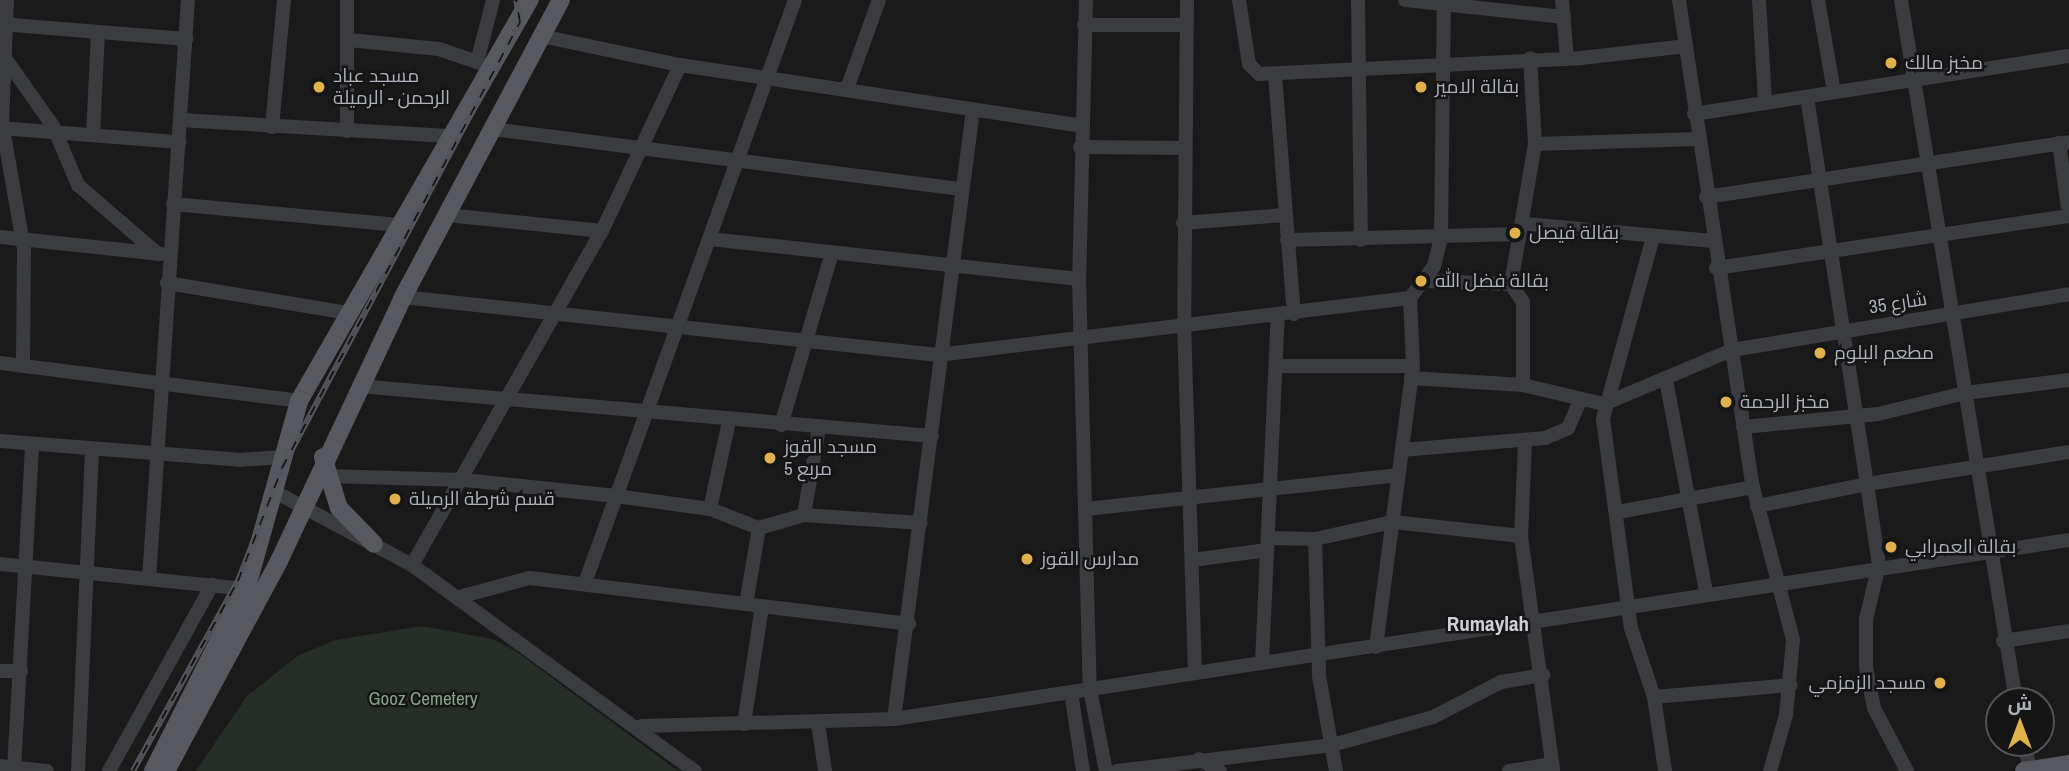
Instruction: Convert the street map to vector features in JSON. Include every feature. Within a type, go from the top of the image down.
[{"type":"main road","points":[[153,771],[245,589],[299,401],[449,136],[483,64],[530,0]]},
{"type":"main road","points":[[166,771],[279,561],[323,457],[402,297],[561,0]]},
{"type":"main road","points":[[323,457],[340,508],[374,544]]},
{"type":"main road","points":[[2027,771],[2069,764]]},
{"type":"street","points":[[7,0],[3,24],[5,58],[1,128],[23,239],[23,365]]},
{"type":"street","points":[[149,579],[167,283],[164,255],[173,204],[179,142],[188,0]]},
{"type":"street","points":[[272,127],[284,0]]},
{"type":"street","points":[[346,0],[349,40],[347,131]]},
{"type":"street","points":[[349,40],[439,50],[483,64],[493,0]]},
{"type":"street","points":[[585,583],[644,412],[771,75],[795,0]]},
{"type":"street","points":[[848,86],[878,0]]},
{"type":"street","points":[[1086,0],[1080,147],[1079,279],[1090,689],[1106,771]]},
{"type":"street","points":[[1187,0],[1184,323],[1195,671]]},
{"type":"street","points":[[1239,0],[1249,64],[1259,74],[1441,62],[1567,58],[1686,46]]},
{"type":"street","points":[[1358,0],[1361,240]]},
{"type":"street","points":[[1405,0],[1444,2],[1564,17]]},
{"type":"street","points":[[1562,0],[1567,58]]},
{"type":"street","points":[[1679,0],[1716,268],[1732,350],[1753,487],[1793,640],[1790,685],[1770,771]]},
{"type":"street","points":[[1759,0],[1765,102]]},
{"type":"street","points":[[1818,0],[1834,92]]},
{"type":"street","points":[[1903,0],[1911,80],[1940,235],[1988,549],[2012,687]]},
{"type":"street","points":[[402,297],[555,318],[806,338],[938,355],[1184,323],[1278,315],[1410,298],[1425,281],[1441,237],[1441,62],[1444,2]]},
{"type":"street","points":[[3,24],[186,39]]},
{"type":"street","points":[[1084,25],[1185,26]]},
{"type":"street","points":[[93,135],[98,33]]},
{"type":"street","points":[[541,36],[680,65],[848,86],[972,110],[1081,126]]},
{"type":"street","points":[[1694,114],[2069,56]]},
{"type":"street","points":[[5,58],[56,132],[78,185],[164,255]]},
{"type":"street","points":[[1523,385],[1524,312],[1511,285],[1535,144],[1530,58]]},
{"type":"street","points":[[412,565],[464,480],[602,231],[680,65]]},
{"type":"street","points":[[1275,75],[1284,215],[1294,313]]},
{"type":"street","points":[[1807,97],[1828,250],[1844,331],[1879,565],[1866,619],[1866,667],[1874,708],[1907,771]]},
{"type":"street","points":[[894,719],[909,624],[932,436],[938,355],[972,110]]},
{"type":"street","points":[[180,120],[449,136]]},
{"type":"street","points":[[1,128],[179,142]]},
{"type":"street","points":[[492,130],[639,151],[961,189]]},
{"type":"street","points":[[1535,144],[1698,139]]},
{"type":"street","points":[[1706,197],[2064,143],[2069,216],[1716,268]]},
{"type":"street","points":[[1080,147],[1185,148]]},
{"type":"street","points":[[173,204],[399,225]]},
{"type":"street","points":[[447,215],[602,231]]},
{"type":"street","points":[[1184,223],[1284,215]]},
{"type":"street","points":[[1287,240],[1441,237],[1522,229],[1713,241]]},
{"type":"street","points":[[0,237],[164,255]]},
{"type":"street","points":[[1653,237],[1604,404],[1635,652],[1654,697],[1665,771]]},
{"type":"street","points":[[710,239],[831,256],[1079,279]]},
{"type":"street","points":[[781,425],[831,256]]},
{"type":"street","points":[[1425,281],[1511,285]]},
{"type":"street","points":[[167,283],[348,313]]},
{"type":"street","name":"شارع 35","points":[[1604,404],[1732,350],[2069,294]]},
{"type":"street","points":[[1376,647],[1412,372],[1410,298]]},
{"type":"street","points":[[1262,662],[1278,366],[1278,315]]},
{"type":"street","points":[[0,363],[299,401]]},
{"type":"street","points":[[1278,366],[1412,372],[1523,385],[1579,403],[1604,404]]},
{"type":"street","points":[[1666,380],[1686,498],[1706,592]]},
{"type":"street","points":[[1743,427],[1857,416],[1965,393],[2069,380]]},
{"type":"street","points":[[359,386],[729,421],[932,436]]},
{"type":"street","points":[[1402,450],[1525,442],[1567,428],[1579,403]]},
{"type":"street","points":[[710,509],[729,421]]},
{"type":"street","points":[[804,515],[819,427]]},
{"type":"street","points":[[0,441],[156,455],[282,457]]},
{"type":"street","points":[[1509,771],[1553,767],[1543,674],[1530,617],[1521,536],[1525,442]]},
{"type":"street","points":[[32,444],[21,671],[7,768],[47,771]]},
{"type":"street","points":[[78,771],[92,450]]},
{"type":"street","points":[[1757,506],[1867,484],[2069,452]]},
{"type":"street","points":[[327,475],[464,480],[616,496],[710,509],[759,528],[804,515],[921,523]]},
{"type":"street","points":[[1086,509],[1272,486],[1397,475]]},
{"type":"street","points":[[1618,512],[1753,487]]},
{"type":"street","points":[[275,492],[412,565],[642,726],[695,771]]},
{"type":"street","points":[[1192,560],[1267,544],[1315,539],[1393,522],[1521,536]]},
{"type":"street","points":[[746,604],[759,528]]},
{"type":"street","points":[[1315,539],[1318,654],[1336,771]]},
{"type":"street","points":[[642,726],[894,719],[1195,671],[1376,647],[1530,617],[1776,583],[1988,549],[2069,540]]},
{"type":"street","points":[[0,564],[245,589]]},
{"type":"street","points":[[459,597],[530,578],[909,624]]},
{"type":"street","points":[[109,771],[212,585]]},
{"type":"street","points":[[744,724],[762,606]]},
{"type":"street","points":[[2003,641],[2069,631]]},
{"type":"street","points":[[0,671],[21,671]]},
{"type":"street","points":[[1117,771],[1332,745],[1433,716],[1501,682],[1543,674]]},
{"type":"street","points":[[1654,697],[1790,685]]},
{"type":"street","points":[[1071,692],[1083,771]]},
{"type":"street","points":[[818,723],[825,771]]},
{"type":"street","points":[[1199,759],[1220,771]]},
{"type":"green space","name":"Gooz Cemetery","points":[[422,626],[492,639],[517,652],[678,771],[196,771],[247,696],[299,655],[336,640]]},
{"type":"railway","points":[[133,771],[238,581],[282,468],[520,22],[516,0]]},
{"type":"place","name":"مخبز مالك","points":[[1891,63]]},
{"type":"place","name":"مسجد عباد الرحمن - الرميلة","points":[[319,87]]},
{"type":"place","name":"بقالة الامير","points":[[1421,87]]},
{"type":"place","name":"بقالة فيصل","points":[[1515,233]]},
{"type":"place","name":"بقالة فضل الله","points":[[1421,281]]},
{"type":"place","name":"مطعم البلوم","points":[[1820,353]]},
{"type":"place","name":"مخبز الرحمة","points":[[1726,402]]},
{"type":"place","name":"مسجد القوز مربع 5","points":[[770,458]]},
{"type":"place","name":"قسم شرطة الرميلة","points":[[395,499]]},
{"type":"place","name":"بقالة العمرابي","points":[[1891,547]]},
{"type":"place","name":"مدارس القوز","points":[[1027,559]]},
{"type":"place","name":"مسجد الزمزمي","points":[[1940,683]]},
{"type":"district","name":"Rumaylah","points":[[1488,624]]}]
